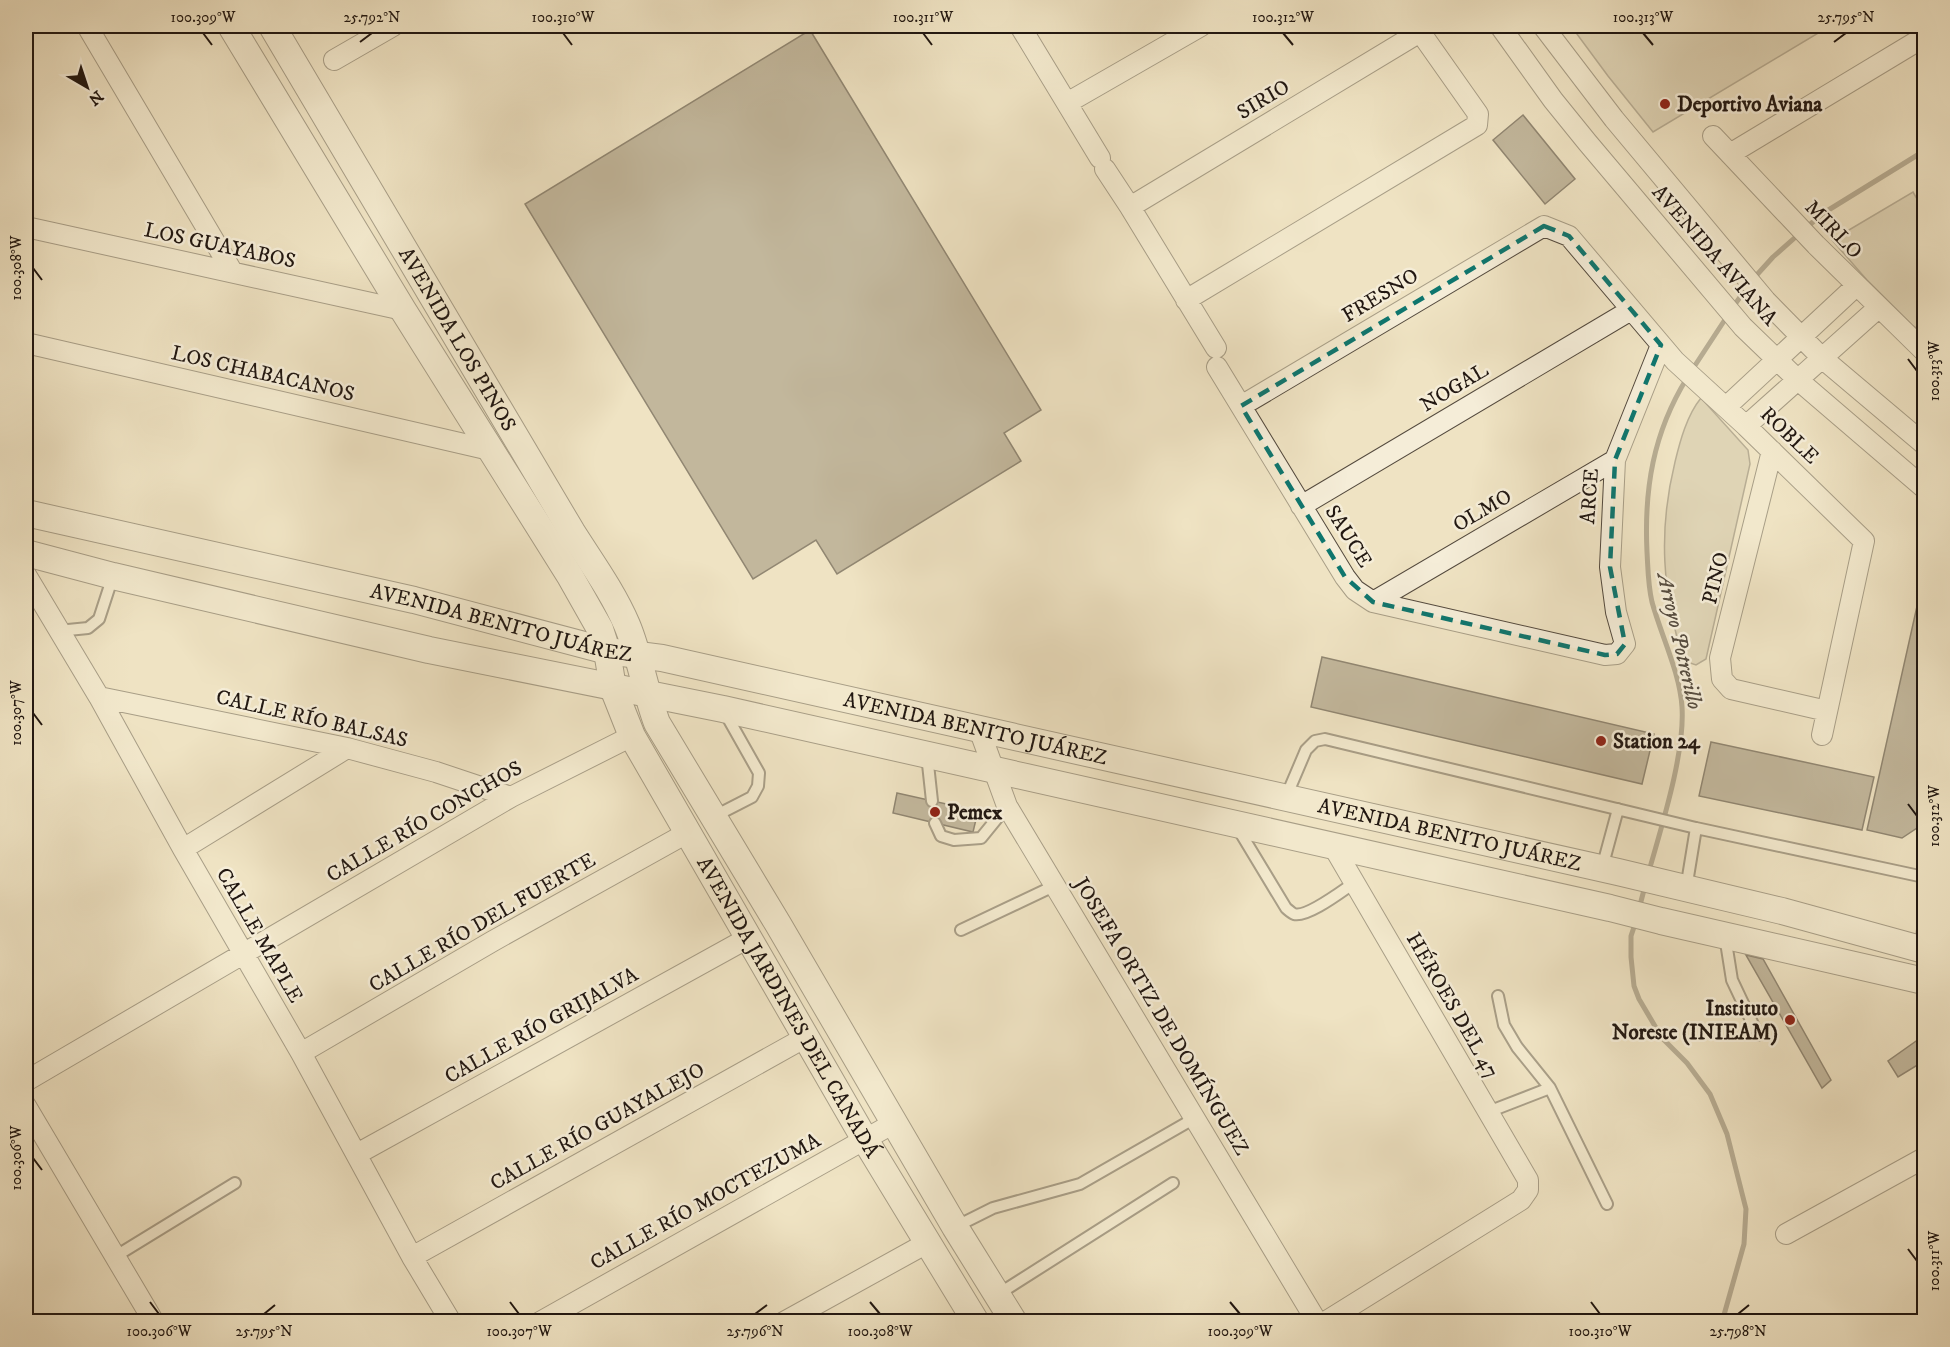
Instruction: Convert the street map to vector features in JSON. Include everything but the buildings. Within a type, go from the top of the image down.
[{"type":"street","points":[[87,26],[232,272]]},
{"type":"street","name":"AVENIDA LOS PINOS","points":[[231,26],[403,310],[570,576],[600,629],[607,651]]},
{"type":"street","name":"AVENIDA LOS PINOS","points":[[272,26],[572,532],[608,588],[627,624],[638,656],[646,693]]},
{"type":"street","points":[[334,60],[372,31],[393,26]]},
{"type":"street","name":"SAUCE","points":[[1020,26],[1186,300],[1241,406],[1355,590],[1374,602],[1605,655],[1617,654]]},
{"type":"street","points":[[1066,103],[1201,26]]},
{"type":"street","name":"AVENIDA AVIANA","points":[[1500,26],[1567,117],[1743,327],[1798,380],[1924,488]]},
{"type":"street","name":"AVENIDA AVIANA","points":[[1543,26],[1614,119],[1766,301],[1822,358],[1924,444]]},
{"type":"street","points":[[1186,300],[1477,125],[1478,114],[1418,29]]},
{"type":"street","name":"SIRIO","points":[[1130,207],[1418,29]]},
{"type":"street","points":[[1730,154],[1924,37]]},
{"type":"street","name":"MIRLO","points":[[1713,136],[1856,286],[1921,344]]},
{"type":"street","name":"ROBLE","points":[[1544,226],[1569,236],[1660,345],[1864,541],[1822,735]]},
{"type":"street","name":"FRESNO","points":[[1241,406],[1544,226]]},
{"type":"street","name":"LOS GUAYABOS","points":[[26,227],[403,310]]},
{"type":"street","points":[[1726,407],[1856,286]]},
{"type":"street","points":[[1746,426],[1878,308]]},
{"type":"street","name":"NOGAL","points":[[1301,506],[1631,310]]},
{"type":"street","name":"LOS CHABACANOS","points":[[26,343],[490,450]]},
{"type":"street","name":"ARCE","points":[[1617,654],[1625,644],[1616,612],[1610,567],[1611,499],[1615,460],[1660,345]]},
{"type":"street","name":"PINO","points":[[1772,451],[1720,658],[1722,679],[1731,689],[1827,711]]},
{"type":"street","name":"OLMO","points":[[1374,602],[1615,460]]},
{"type":"street","name":"AVENIDA BENITO JUÁREZ","points":[[26,513],[414,600],[607,651],[662,658],[1610,870],[1782,910],[1923,950]]},
{"type":"street","name":"AVENIDA BENITO JUÁREZ","points":[[26,553],[113,576],[429,650],[723,709],[1610,908],[1924,983]]},
{"type":"street","name":"CALLE MAPLE","points":[[26,575],[99,697],[183,849],[301,1053],[412,1257],[451,1322]]},
{"type":"street","name":"AVENIDA JARDINES DEL CANADÁ","points":[[607,651],[613,688],[632,736],[864,1138],[976,1322]]},
{"type":"street","name":"AVENIDA JARDINES DEL CANADÁ","points":[[646,693],[657,723],[778,924],[955,1227],[1014,1322]]},
{"type":"street","name":"CALLE RÍO BALSAS","points":[[99,697],[347,748],[435,772],[511,797]]},
{"type":"street","name":"JOSEFA ORTIZ DE DOMÍNGUEZ","points":[[979,729],[1007,806],[1317,1322]]},
{"type":"street","name":"CALLE RÍO CONCHOS","points":[[26,1082],[511,797],[632,736]]},
{"type":"street","points":[[183,849],[347,748]]},
{"type":"street","name":"CALLE RÍO DEL FUERTE","points":[[301,1053],[493,941],[687,833]]},
{"type":"street","name":"HÉROES DEL 47","points":[[1325,1322],[1521,1200],[1528,1190],[1528,1180],[1333,846]]},
{"type":"street","name":"CALLE RÍO GRIJALVA","points":[[357,1154],[748,938]]},
{"type":"street","points":[[1923,950],[1924,983]]},
{"type":"street","name":"CALLE RÍO GUAYALEJO","points":[[412,1257],[806,1037]]},
{"type":"street","points":[[26,1106],[154,1322]]},
{"type":"street","name":"CALLE RÍO MOCTEZUMA","points":[[540,1322],[894,1123]]},
{"type":"street","points":[[1786,1234],[1924,1158]]},
{"type":"street","points":[[784,1322],[927,1243]]},
{"type":"lane","points":[[58,631],[88,628],[94,624],[102,612],[113,576]]},
{"type":"lane","points":[[713,818],[752,797],[758,786],[759,773],[723,709]]},
{"type":"lane","points":[[1286,798],[1306,750],[1315,741],[1325,739],[1696,828],[1924,877]]},
{"type":"lane","points":[[927,755],[932,801]]},
{"type":"lane","points":[[935,823],[941,836],[954,840],[981,838],[1007,806]]},
{"type":"lane","points":[[1610,870],[1618,809]]},
{"type":"lane","points":[[1235,824],[1286,908],[1293,914],[1302,914],[1311,910],[1354,883]]},
{"type":"lane","points":[[1678,887],[1696,828]]},
{"type":"lane","points":[[961,930],[1056,885]]},
{"type":"lane","points":[[1923,950],[1924,920]]},
{"type":"lane","points":[[1725,936],[1732,980],[1758,1035]]},
{"type":"lane","points":[[1498,996],[1504,1025],[1517,1047],[1550,1088],[1607,1204]]},
{"type":"lane","points":[[1488,1112],[1550,1088]]},
{"type":"lane","points":[[955,1227],[993,1208],[1080,1184],[1195,1118]]},
{"type":"lane","points":[[116,1256],[235,1183]]},
{"type":"lane","points":[[997,1295],[1173,1183]]},
{"type":"highlighted area","points":[[1544,226],[1569,236],[1661,345],[1615,460],[1610,567],[1625,644],[1617,654],[1605,655],[1373,602],[1345,577],[1241,406]]},
{"type":"shaded area","name":"Deportivo Aviana","points":[[1571,26],[1830,26],[1653,132]]},
{"type":"shaded area","points":[[1913,192],[1924,211],[1924,329],[1918,329],[1912,325],[1867,280],[1832,240]]},
{"type":"shaded area","points":[[1701,398],[1748,450],[1750,464],[1706,659],[1696,665],[1684,661],[1677,636],[1667,586],[1665,537],[1666,513],[1677,454],[1688,420]]},
{"type":"waterway","name":"Arroyo Potrerillo","points":[[1806,228],[1822,214],[1924,151]]},
{"type":"waterway","name":"Arroyo Potrerillo","points":[[1754,278],[1799,234]]},
{"type":"waterway","name":"Arroyo Potrerillo","points":[[1733,307],[1748,286]]},
{"type":"waterway","name":"Arroyo Potrerillo","points":[[1692,370],[1728,315]]},
{"type":"waterway","name":"Arroyo Potrerillo","points":[[1649,871],[1676,767],[1680,746],[1682,707],[1674,668],[1651,596],[1648,577],[1647,506],[1653,462],[1659,441],[1675,399],[1687,378]]},
{"type":"waterway","name":"Arroyo Potrerillo","points":[[1639,909],[1645,886]]},
{"type":"waterway","name":"Arroyo Potrerillo","points":[[1636,921],[1631,936],[1634,986],[1662,1038],[1687,1063],[1710,1094],[1727,1134],[1746,1209],[1744,1244],[1722,1322]]},
{"type":"place","name":"Deportivo Aviana","points":[[1665,104]]},
{"type":"place","name":"Station 24","points":[[1601,741]]},
{"type":"place","name":"Pemex","points":[[935,812]]},
{"type":"place","name":"Instituto Noreste (INIEAM)","points":[[1790,1020]]}]
